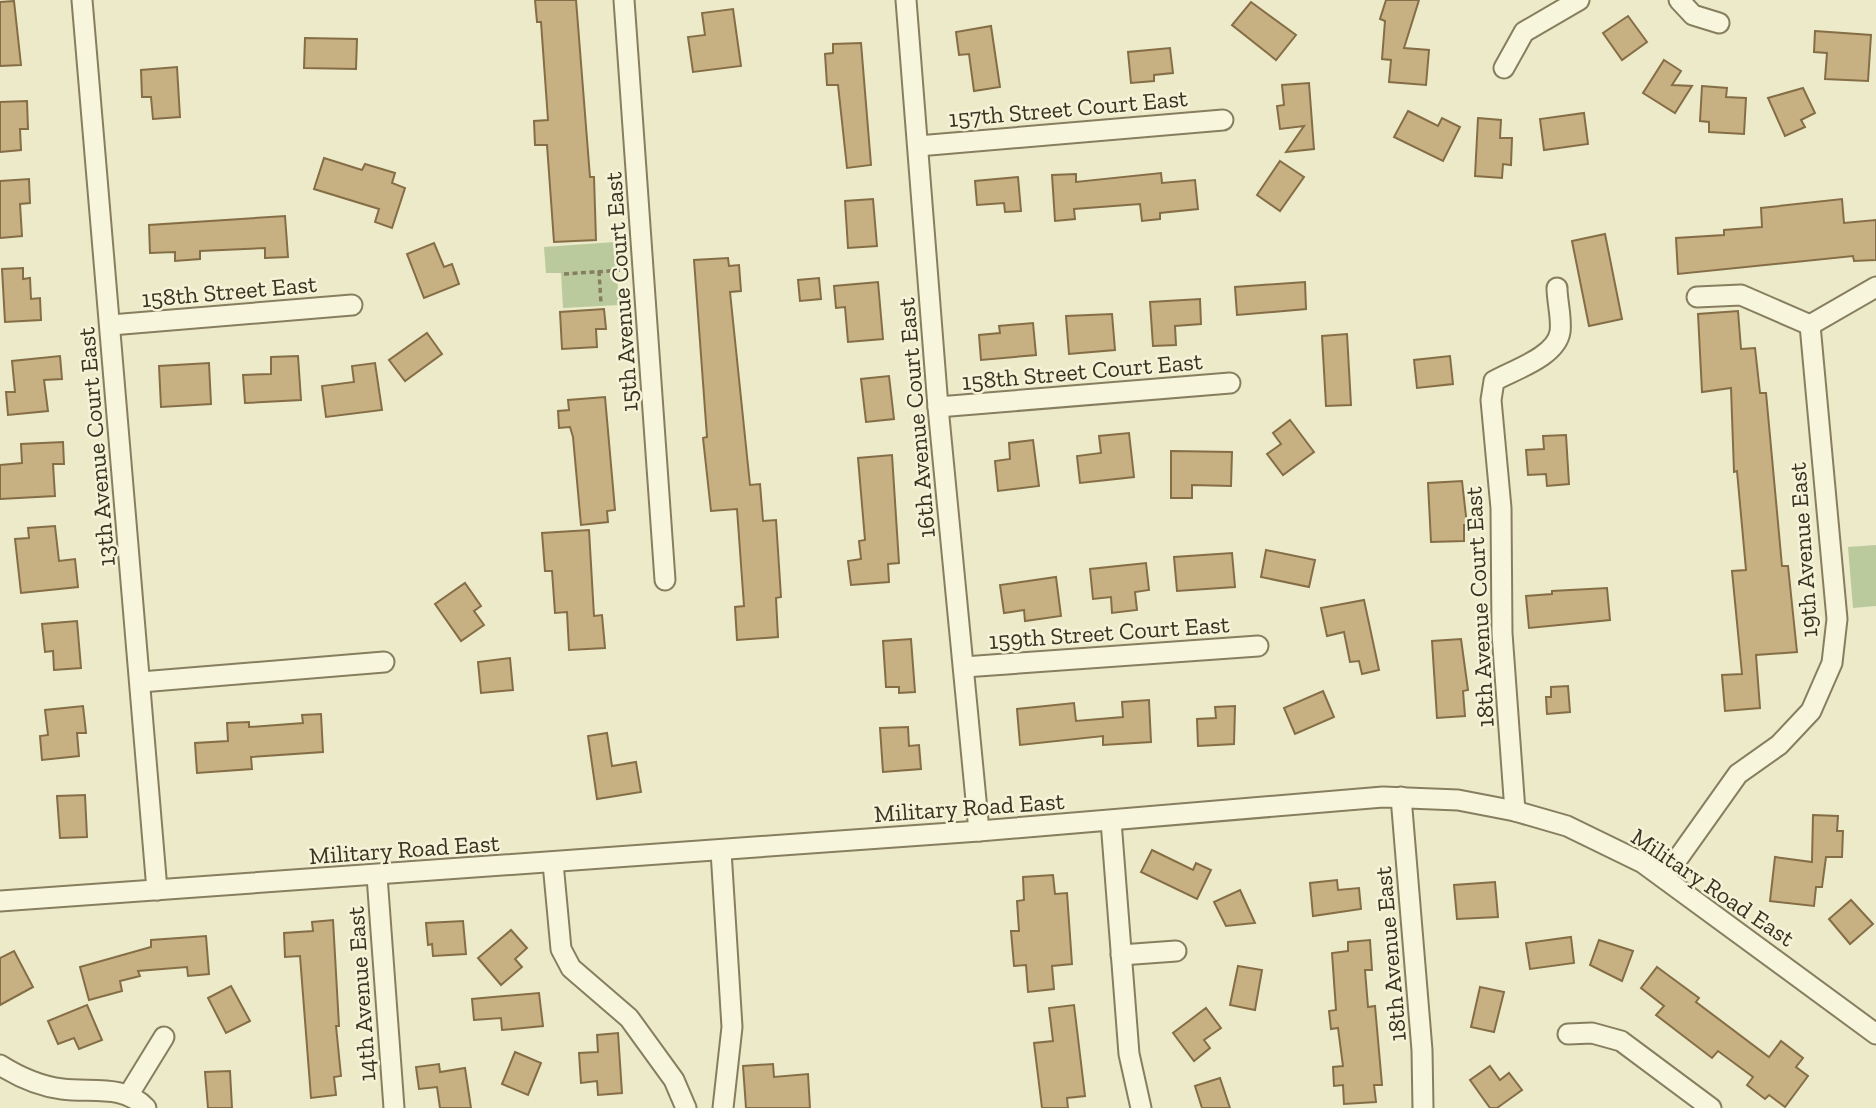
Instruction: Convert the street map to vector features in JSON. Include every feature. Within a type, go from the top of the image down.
[{"type":"street","name":"13th Avenue Court East","points":[[82,0],[157,890]]},
{"type":"street","name":"15th Avenue Court East","points":[[624,0],[665,580]]},
{"type":"street","name":"16th Avenue Court East","points":[[906,0],[938,407],[979,831]]},
{"type":"street","points":[[1504,68],[1524,32],[1579,0]]},
{"type":"street","points":[[1679,0],[1693,15],[1719,23]]},
{"type":"street","name":"157th Street Court East","points":[[918,146],[1223,120]]},
{"type":"street","points":[[1697,297],[1741,295],[1810,325],[1876,287]]},
{"type":"street","name":"18th Avenue Court East","points":[[1515,811],[1501,619],[1501,508],[1491,400],[1494,381],[1544,354],[1555,344],[1560,332],[1556,288]]},
{"type":"street","name":"158th Street East","points":[[111,325],[352,305]]},
{"type":"street","name":"19th Avenue East","points":[[1664,877],[1738,774],[1779,745],[1811,711],[1832,663],[1836,619],[1810,325]]},
{"type":"street","name":"158th Street Court East","points":[[938,407],[1230,383]]},
{"type":"street","name":"159th Street Court East","points":[[964,667],[1258,646]]},
{"type":"street","points":[[141,682],[384,662]]},
{"type":"street","name":"Military Road East","points":[[0,901],[721,851],[1401,797],[1458,800],[1515,811],[1567,826],[1598,839],[1664,877],[1876,1034]]},
{"type":"street","name":"18th Avenue East","points":[[1401,797],[1422,1050],[1423,1108]]},
{"type":"street","points":[[1111,821],[1129,1054],[1141,1108]]},
{"type":"street","points":[[721,851],[732,1027],[723,1108]]},
{"type":"street","points":[[553,863],[561,949],[571,968],[629,1018],[674,1080],[686,1108]]},
{"type":"street","name":"14th Avenue East","points":[[377,876],[394,1108]]},
{"type":"street","points":[[1121,955],[1176,951]]},
{"type":"street","points":[[1568,1034],[1592,1033],[1621,1041],[1711,1108]]},
{"type":"street","points":[[129,1094],[164,1037]]},
{"type":"street","points":[[0,1065],[32,1082],[50,1087],[129,1094],[146,1108]]},
{"type":"path","points":[[564,274],[643,268]]},
{"type":"path","points":[[599,271],[601,304]]},
{"type":"green space","points":[[615,242],[619,305],[563,308],[561,273],[546,273],[544,247]]},
{"type":"green space","points":[[1876,545],[1876,606],[1853,608],[1848,547]]},
{"type":"building","points":[[535,0],[576,0],[590,177],[594,177],[596,240],[554,242],[547,145],[535,145],[534,121],[548,120],[541,22],[537,22]]},
{"type":"building","points":[[1386,0],[1419,0],[1404,48],[1429,50],[1426,85],[1389,82],[1391,60],[1382,59],[1385,21],[1380,19]]},
{"type":"building","points":[[14,1],[21,65],[0,66],[0,2]]},
{"type":"building","points":[[1251,2],[1296,35],[1276,60],[1232,25]]},
{"type":"building","points":[[733,9],[741,66],[693,72],[688,37],[705,35],[702,13]]},
{"type":"building","points":[[1628,16],[1647,42],[1622,60],[1603,33]]},
{"type":"building","points":[[991,26],[1000,87],[974,91],[969,54],[959,55],[956,32]]},
{"type":"building","points":[[1815,31],[1871,35],[1868,81],[1825,79],[1827,53],[1814,52]]},
{"type":"building","points":[[305,38],[357,39],[356,69],[304,68]]},
{"type":"building","points":[[861,43],[871,165],[847,168],[838,85],[827,85],[825,54],[833,53],[833,44]]},
{"type":"building","points":[[1170,48],[1173,73],[1154,75],[1154,81],[1131,83],[1128,52]]},
{"type":"building","points":[[1664,60],[1681,71],[1672,85],[1692,86],[1675,113],[1643,93]]},
{"type":"building","points":[[177,67],[180,117],[153,119],[151,97],[142,97],[141,70]]},
{"type":"building","points":[[1309,83],[1314,149],[1286,152],[1304,126],[1280,129],[1277,106],[1284,105],[1282,85]]},
{"type":"building","points":[[1702,86],[1727,88],[1726,97],[1746,98],[1744,134],[1709,132],[1709,122],[1700,121]]},
{"type":"building","points":[[1803,88],[1815,113],[1801,120],[1805,127],[1785,136],[1768,98]]},
{"type":"building","points":[[27,101],[28,129],[20,129],[21,150],[0,152],[0,102]]},
{"type":"building","points":[[1408,111],[1438,126],[1442,118],[1460,127],[1443,161],[1394,137]]},
{"type":"building","points":[[1584,113],[1588,144],[1544,150],[1540,119]]},
{"type":"building","points":[[1478,118],[1501,120],[1500,138],[1512,138],[1511,165],[1503,164],[1502,178],[1475,176]]},
{"type":"building","points":[[324,158],[362,170],[365,164],[395,173],[392,183],[405,188],[392,228],[375,222],[379,209],[314,189]]},
{"type":"building","points":[[1280,161],[1304,177],[1280,211],[1257,195]]},
{"type":"building","points":[[1161,173],[1162,183],[1195,180],[1198,209],[1160,213],[1160,219],[1142,221],[1140,204],[1074,209],[1075,219],[1055,221],[1052,175],[1076,174],[1076,182]]},
{"type":"building","points":[[1018,177],[1021,211],[1005,212],[1004,203],[977,205],[975,181]]},
{"type":"building","points":[[29,179],[30,203],[20,204],[22,236],[0,238],[0,181]]},
{"type":"building","points":[[873,199],[877,246],[848,248],[845,201]]},
{"type":"building","points":[[1842,199],[1844,223],[1876,220],[1876,260],[1854,261],[1853,256],[1678,274],[1676,238],[1724,235],[1724,230],[1762,227],[1761,208]]},
{"type":"building","points":[[285,216],[288,257],[265,258],[265,248],[200,251],[200,259],[175,261],[175,252],[150,253],[149,225]]},
{"type":"building","points":[[1605,234],[1622,319],[1589,326],[1572,241]]},
{"type":"building","points":[[434,243],[444,267],[452,264],[459,284],[424,298],[407,254]]},
{"type":"building","points":[[728,258],[729,266],[739,265],[741,291],[730,292],[750,485],[760,484],[763,521],[776,520],[781,597],[776,598],[778,637],[737,640],[735,607],[744,606],[737,509],[711,511],[703,438],[707,437],[694,260]]},
{"type":"building","points":[[23,268],[23,279],[30,278],[31,299],[40,298],[41,320],[5,322],[2,269]]},
{"type":"building","points":[[819,278],[821,299],[800,301],[798,280]]},
{"type":"building","points":[[878,282],[883,339],[848,342],[845,307],[836,308],[834,286]]},
{"type":"building","points":[[1305,282],[1306,309],[1237,315],[1235,287]]},
{"type":"building","points":[[1200,299],[1201,324],[1175,326],[1176,345],[1153,346],[1150,302]]},
{"type":"building","points":[[604,309],[606,329],[596,329],[597,347],[562,349],[560,312]]},
{"type":"building","points":[[1738,311],[1741,349],[1755,348],[1760,393],[1766,393],[1782,566],[1788,566],[1797,652],[1756,655],[1760,708],[1725,711],[1722,675],[1742,674],[1732,571],[1746,570],[1737,471],[1734,472],[1731,388],[1702,392],[1698,314]]},
{"type":"building","points":[[1112,314],[1115,350],[1069,354],[1066,316]]},
{"type":"building","points":[[1033,323],[1036,355],[981,360],[979,335],[1000,333],[999,326]]},
{"type":"building","points":[[427,333],[442,354],[405,381],[389,360]]},
{"type":"building","points":[[1347,334],[1351,405],[1326,406],[1322,336]]},
{"type":"building","points":[[60,356],[62,379],[44,380],[48,411],[8,415],[6,392],[15,392],[12,361]]},
{"type":"building","points":[[298,356],[301,400],[245,403],[243,375],[271,374],[271,357]]},
{"type":"building","points":[[1450,356],[1453,384],[1417,388],[1414,360]]},
{"type":"building","points":[[209,363],[211,404],[161,407],[159,366]]},
{"type":"building","points":[[375,363],[382,410],[326,417],[322,386],[354,382],[352,366]]},
{"type":"building","points":[[889,376],[894,419],[866,422],[861,379]]},
{"type":"building","points":[[605,397],[615,510],[607,511],[608,522],[581,525],[573,437],[570,427],[559,428],[558,411],[569,410],[568,400]]},
{"type":"building","points":[[1290,420],[1314,452],[1283,475],[1267,454],[1281,444],[1273,433]]},
{"type":"building","points":[[1129,433],[1134,477],[1080,483],[1077,456],[1101,453],[1099,436]]},
{"type":"building","points":[[1566,435],[1569,484],[1547,486],[1546,474],[1528,475],[1526,450],[1544,449],[1543,436]]},
{"type":"building","points":[[1033,440],[1039,486],[998,491],[995,461],[1010,459],[1009,443]]},
{"type":"building","points":[[63,442],[64,464],[53,464],[55,496],[0,499],[0,465],[22,463],[21,444]]},
{"type":"building","points":[[1171,451],[1232,452],[1231,486],[1192,485],[1192,498],[1171,498]]},
{"type":"building","points":[[892,455],[899,563],[888,564],[889,582],[851,585],[848,561],[861,559],[859,541],[865,540],[858,458]]},
{"type":"building","points":[[1462,481],[1467,525],[1464,525],[1464,541],[1431,542],[1428,483]]},
{"type":"building","points":[[55,526],[59,561],[75,559],[78,587],[21,593],[15,539],[29,538],[28,528]]},
{"type":"building","points":[[589,530],[594,616],[602,615],[605,648],[569,650],[567,612],[555,613],[552,571],[545,571],[542,533]]},
{"type":"building","points":[[1266,550],[1315,560],[1309,587],[1261,577]]},
{"type":"building","points":[[1232,553],[1235,587],[1177,591],[1174,557]]},
{"type":"building","points":[[1146,563],[1149,590],[1135,592],[1137,610],[1112,613],[1111,597],[1093,599],[1090,569]]},
{"type":"building","points":[[1056,577],[1061,616],[1025,621],[1024,610],[1004,613],[1000,585]]},
{"type":"building","points":[[465,583],[481,606],[474,611],[484,625],[461,641],[435,604]]},
{"type":"building","points":[[1607,588],[1610,620],[1529,628],[1526,596],[1552,594],[1552,591]]},
{"type":"building","points":[[1364,600],[1379,670],[1362,674],[1359,661],[1350,662],[1344,632],[1327,636],[1321,608]]},
{"type":"building","points":[[77,621],[81,668],[54,670],[53,651],[45,652],[42,624]]},
{"type":"building","points":[[911,639],[915,692],[899,693],[899,687],[886,687],[883,641]]},
{"type":"building","points":[[1461,639],[1468,690],[1463,691],[1465,716],[1437,718],[1432,641]]},
{"type":"building","points":[[510,658],[513,690],[481,693],[478,662]]},
{"type":"building","points":[[1568,686],[1570,712],[1547,714],[1546,697],[1551,697],[1551,687]]},
{"type":"building","points":[[1323,691],[1334,717],[1295,734],[1284,708]]},
{"type":"building","points":[[1149,700],[1151,742],[1103,745],[1103,736],[1020,745],[1017,709],[1074,703],[1076,721],[1123,717],[1122,702]]},
{"type":"building","points":[[83,706],[86,733],[77,733],[79,756],[42,760],[40,736],[48,735],[45,710]]},
{"type":"building","points":[[1235,706],[1234,744],[1198,746],[1197,719],[1216,718],[1215,707]]},
{"type":"building","points":[[321,714],[323,752],[251,757],[252,769],[197,773],[195,743],[228,741],[227,723],[249,722],[249,727],[303,723],[302,715]]},
{"type":"building","points":[[908,727],[909,746],[919,745],[921,769],[883,772],[880,728]]},
{"type":"building","points":[[607,733],[612,766],[636,762],[641,792],[597,799],[588,736]]},
{"type":"building","points":[[85,795],[87,837],[60,838],[57,796]]},
{"type":"building","points":[[1813,815],[1838,816],[1837,831],[1843,831],[1842,857],[1826,857],[1822,887],[1816,887],[1814,906],[1770,901],[1775,857],[1812,862]]},
{"type":"building","points":[[1152,850],[1193,870],[1196,863],[1211,870],[1197,899],[1141,872]]},
{"type":"building","points":[[1053,875],[1055,894],[1067,893],[1072,964],[1052,966],[1054,989],[1028,992],[1026,965],[1014,966],[1011,931],[1019,931],[1017,901],[1024,900],[1023,877]]},
{"type":"building","points":[[1337,880],[1338,890],[1359,888],[1361,909],[1313,916],[1310,883]]},
{"type":"building","points":[[1495,882],[1498,917],[1457,919],[1454,885]]},
{"type":"building","points":[[1240,890],[1255,923],[1226,926],[1214,902]]},
{"type":"building","points":[[1851,900],[1873,924],[1850,944],[1829,919]]},
{"type":"building","points":[[333,920],[339,1026],[336,1026],[341,1076],[334,1077],[336,1095],[311,1098],[300,956],[285,957],[284,933],[313,931],[312,922]]},
{"type":"building","points":[[463,921],[466,954],[433,956],[432,944],[428,945],[426,923]]},
{"type":"building","points":[[511,930],[527,948],[515,959],[522,967],[501,985],[478,958]]},
{"type":"building","points":[[206,936],[209,974],[188,976],[187,967],[138,971],[140,976],[120,981],[122,991],[89,1000],[80,967],[151,947],[151,940]]},
{"type":"building","points":[[1571,937],[1574,963],[1530,969],[1526,943]]},
{"type":"building","points":[[1370,940],[1372,970],[1365,970],[1368,1007],[1375,1006],[1382,1085],[1374,1085],[1376,1102],[1344,1104],[1343,1085],[1334,1086],[1333,1067],[1343,1066],[1338,1028],[1331,1029],[1329,1011],[1336,1010],[1332,953],[1348,951],[1348,942]]},
{"type":"building","points":[[1599,940],[1633,951],[1622,981],[1590,965]]},
{"type":"building","points":[[14,951],[33,987],[0,1005],[0,958]]},
{"type":"building","points":[[1238,966],[1262,970],[1255,1010],[1230,1005]]},
{"type":"building","points":[[1657,967],[1699,998],[1696,1002],[1769,1057],[1781,1041],[1803,1058],[1796,1067],[1808,1076],[1785,1107],[1769,1095],[1765,1099],[1747,1085],[1753,1077],[1718,1051],[1712,1058],[1656,1015],[1664,1006],[1641,988]]},
{"type":"building","points":[[231,986],[250,1021],[226,1033],[208,998]]},
{"type":"building","points":[[1480,987],[1504,992],[1494,1032],[1471,1027]]},
{"type":"building","points":[[539,993],[543,1026],[502,1030],[501,1018],[474,1020],[472,999]]},
{"type":"building","points":[[87,1005],[102,1040],[79,1049],[74,1038],[58,1044],[48,1021]]},
{"type":"building","points":[[1074,1005],[1085,1096],[1067,1098],[1068,1108],[1042,1108],[1034,1043],[1053,1041],[1049,1008]]},
{"type":"building","points":[[1206,1008],[1221,1028],[1204,1040],[1210,1048],[1194,1061],[1173,1033]]},
{"type":"building","points":[[618,1033],[622,1093],[598,1095],[597,1081],[581,1083],[579,1053],[598,1052],[597,1035]]},
{"type":"building","points":[[515,1052],[541,1063],[528,1095],[502,1084]]},
{"type":"building","points":[[439,1064],[440,1072],[465,1068],[471,1108],[440,1108],[437,1087],[419,1089],[416,1067]]},
{"type":"building","points":[[773,1064],[774,1077],[808,1074],[810,1108],[746,1108],[743,1066]]},
{"type":"building","points":[[1490,1066],[1500,1080],[1509,1073],[1522,1090],[1497,1108],[1490,1108],[1470,1080]]},
{"type":"building","points":[[230,1071],[232,1108],[208,1108],[205,1072]]},
{"type":"building","points":[[1220,1078],[1230,1108],[1202,1108],[1195,1086]]}]
